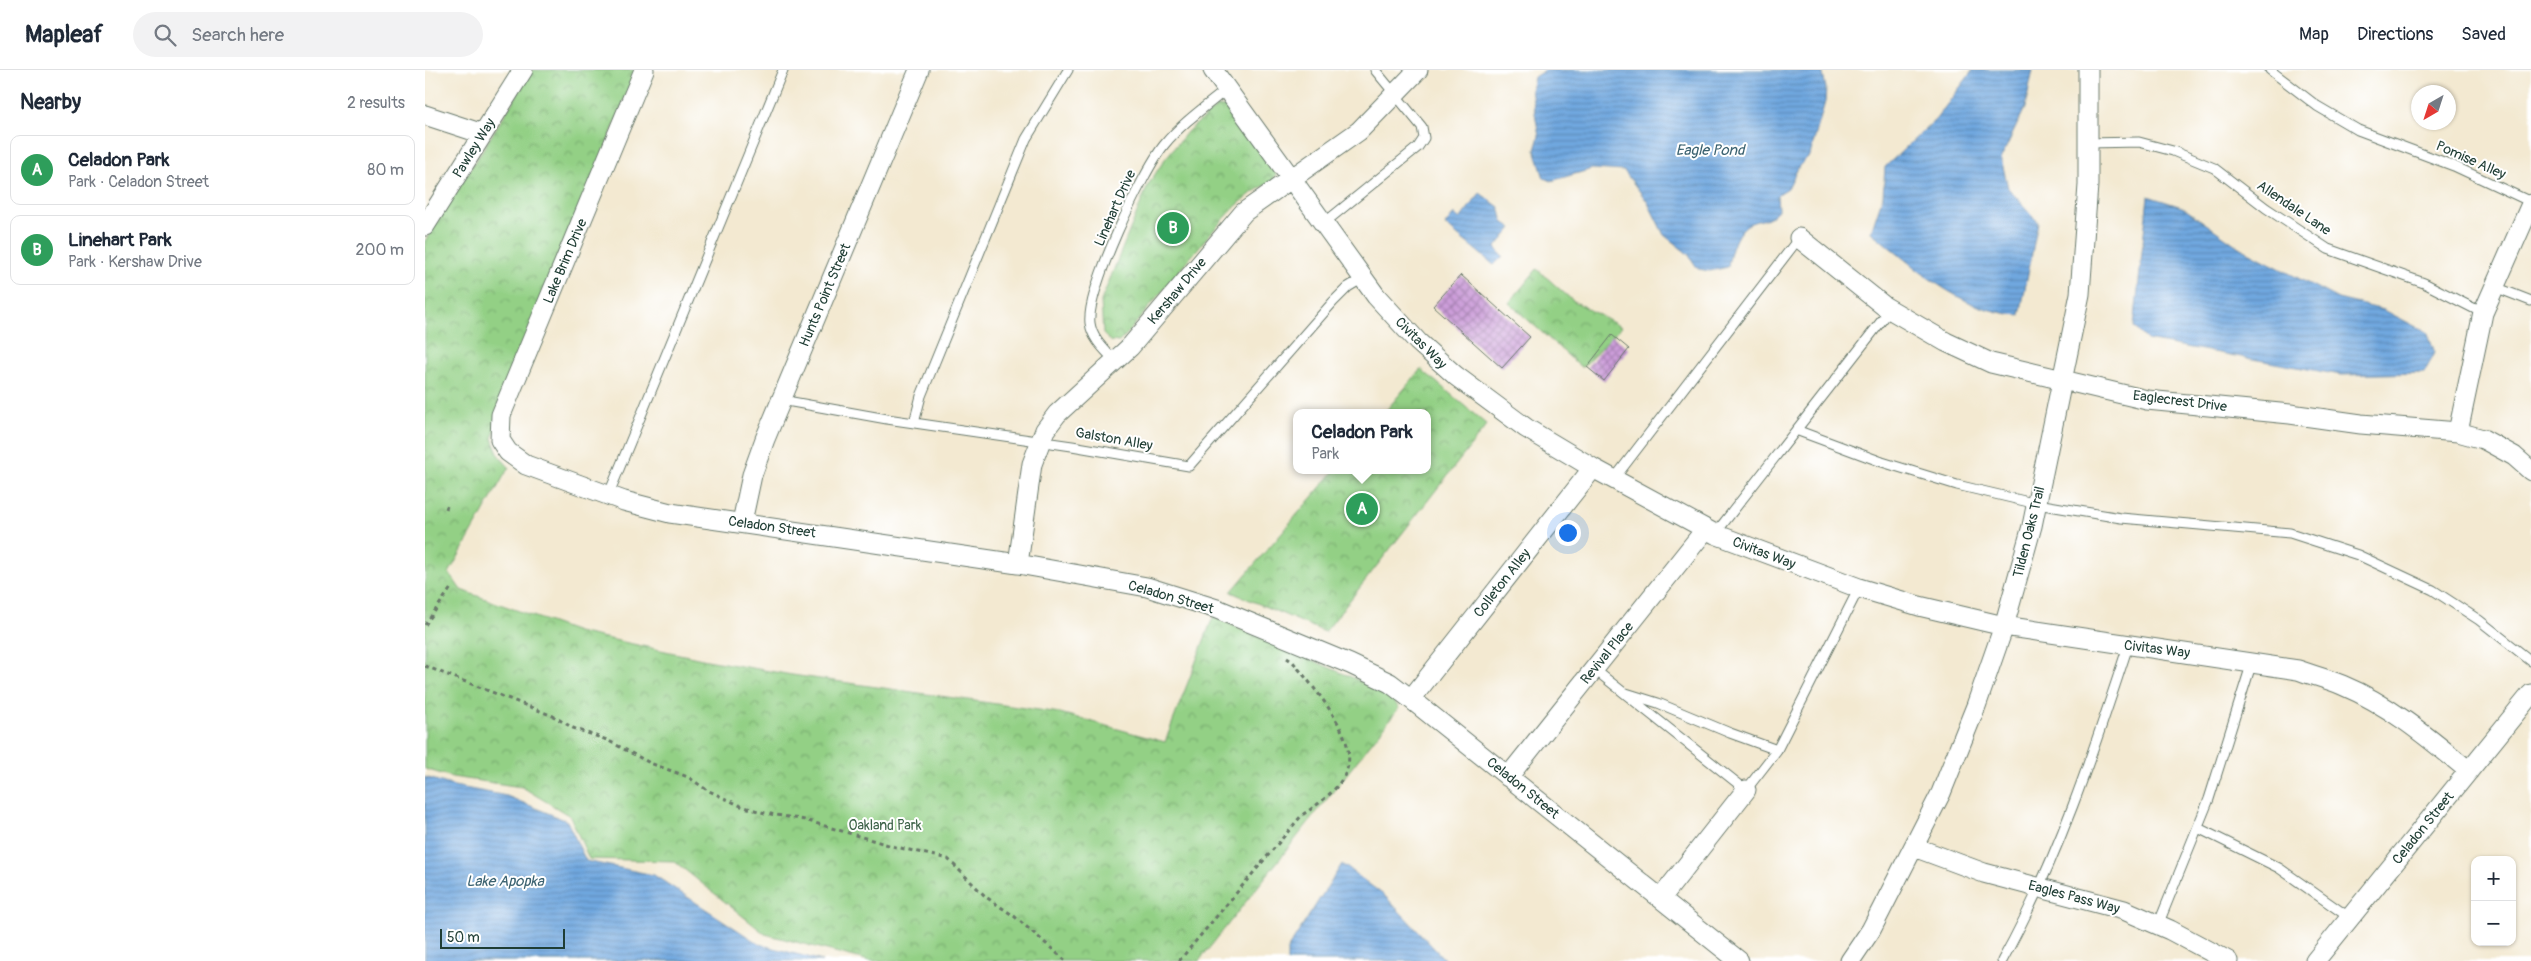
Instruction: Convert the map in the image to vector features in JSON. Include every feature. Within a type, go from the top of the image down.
[{"type":"street","name":"Pawley Way","points":[[425,226],[523,70]]},
{"type":"street","name":"Lake Brim Drive","points":[[508,452],[500,440],[501,415],[644,70]]},
{"type":"street","name":"Hunts Point Street","points":[[743,522],[752,474],[919,70]]},
{"type":"street","name":"Civitas Way","points":[[1213,70],[1363,278],[1418,342],[1455,376],[1525,428],[1593,468],[1710,532],[1859,588],[1919,606],[2004,626],[2298,670],[2342,684],[2383,706],[2419,730],[2469,771]]},
{"type":"street","name":"Kershaw Drive","points":[[1018,564],[1032,464],[1040,441],[1057,414],[1130,347],[1244,212],[1359,131],[1418,70]]},
{"type":"street","name":"Tilden Oaks Trail","points":[[1850,961],[1871,930],[1941,793],[1976,706],[2004,626],[2037,504],[2080,294],[2088,185],[2088,70]]},
{"type":"street","points":[[425,115],[483,134]]},
{"type":"street","points":[[2458,432],[2483,314],[2531,203]]},
{"type":"street","name":"Eaglecrest Drive","points":[[1799,238],[1890,310],[1946,342],[1991,363],[2147,400],[2290,414],[2361,424],[2458,432],[2483,439],[2514,456],[2531,471]]},
{"type":"street","name":"Celadon Street","points":[[508,452],[526,465],[608,496],[670,513],[743,522],[1018,564],[1147,587],[1217,609],[1350,664],[1390,683],[1739,961]]},
{"type":"street","name":"Colleton Alley","points":[[1411,698],[1593,468]]},
{"type":"street","name":"Revival Place","points":[[1508,777],[1594,669],[1710,532]]},
{"type":"street","name":"Celadon Street","points":[[2315,961],[2531,694]]},
{"type":"street","points":[[1661,898],[1746,790]]},
{"type":"street","name":"Eagles Pass Way","points":[[1914,847],[1984,873],[2124,910],[2158,925],[2228,961]]},
{"type":"lane","points":[[608,496],[783,70]]},
{"type":"lane","points":[[914,423],[921,396],[1026,139],[1068,70]]},
{"type":"lane","points":[[1323,224],[1418,147],[1424,138],[1422,127],[1375,70]]},
{"type":"lane","name":"Pomise Alley","points":[[2270,70],[2317,106],[2358,130],[2453,166],[2531,203]]},
{"type":"lane","name":"Linehart Drive","points":[[1115,361],[1098,343],[1090,324],[1093,293],[1141,180],[1180,127],[1227,89]]},
{"type":"lane","name":"Allendale Lane","points":[[2088,143],[2139,142],[2173,151],[2214,168],[2266,208],[2328,249],[2424,283],[2483,314]]},
{"type":"lane","points":[[1613,479],[1799,238]]},
{"type":"lane","name":"Galston Alley","points":[[781,400],[1189,466],[1333,302],[1348,287],[1363,278]]},
{"type":"lane","points":[[2495,287],[2531,301]]},
{"type":"lane","points":[[1710,532],[1796,430],[1890,310]]},
{"type":"lane","points":[[1796,430],[1881,462],[1947,482],[2037,504],[2121,518],[2289,534],[2358,555],[2433,590],[2479,620],[2531,661]]},
{"type":"lane","points":[[1594,669],[1746,790],[1777,750],[1859,588]]},
{"type":"lane","points":[[2002,961],[2039,888],[2089,763],[2128,646]]},
{"type":"lane","points":[[2158,925],[2209,799],[2252,662]]},
{"type":"lane","points":[[1625,693],[1659,703],[1729,733],[1777,750]]},
{"type":"lane","points":[[2198,828],[2279,868],[2350,918]]},
{"type":"path","points":[[425,625],[451,588]]},
{"type":"path","points":[[1179,961],[1302,815],[1319,804],[1341,780],[1348,765],[1348,743],[1322,698],[1293,662],[1280,654]]},
{"type":"path","points":[[425,666],[553,716],[573,728],[607,740],[650,763],[688,777],[707,790],[741,806],[765,813],[805,820],[885,844],[948,859],[986,897],[1014,916],[1066,961]]},
{"type":"green space","name":"Oakland Park","points":[[533,70],[636,70],[492,438],[499,456],[509,467],[449,573],[461,590],[577,632],[707,660],[792,675],[1060,713],[1165,742],[1213,617],[1388,693],[1399,708],[1199,961],[870,961],[765,934],[674,861],[589,859],[570,816],[522,787],[452,777],[425,769],[425,241]]},
{"type":"green space","points":[[1218,106],[1226,107],[1233,112],[1272,165],[1276,174],[1273,181],[1253,192],[1235,207],[1210,234],[1126,335],[1119,342],[1110,341],[1103,334],[1101,301],[1148,185],[1165,159],[1188,131]]},
{"type":"green space","points":[[1537,269],[1572,300],[1621,327],[1582,368],[1509,303]]},
{"type":"green space","points":[[1421,369],[1487,425],[1325,632],[1231,592],[1332,474],[1431,474],[1431,409],[1387,409]]},
{"type":"water","name":"Eagle Pond","points":[[1545,70],[1822,70],[1826,88],[1825,102],[1810,155],[1799,166],[1788,188],[1777,195],[1778,210],[1768,218],[1751,223],[1741,230],[1730,255],[1728,267],[1710,271],[1698,269],[1688,254],[1664,235],[1647,201],[1624,171],[1592,169],[1551,181],[1544,178],[1535,150],[1539,136],[1531,90],[1534,77]]},
{"type":"water","points":[[1973,70],[2033,70],[2025,108],[2001,158],[2008,188],[2038,222],[2020,315],[1998,312],[1958,297],[1922,273],[1871,232],[1883,196],[1885,167],[1936,119]]},
{"type":"water","points":[[1480,193],[1499,207],[1503,222],[1512,228],[1495,248],[1503,256],[1494,265],[1445,225],[1454,214],[1460,219]]},
{"type":"water","points":[[2148,196],[2182,207],[2239,247],[2338,299],[2384,310],[2428,333],[2435,353],[2424,373],[2341,375],[2147,340],[2134,327]]},
{"type":"water","name":"Lake Apopka","points":[[425,777],[454,786],[507,796],[567,821],[586,861],[654,875],[759,944],[822,961],[425,961]]},
{"type":"water","points":[[1342,864],[1385,896],[1446,961],[1287,961],[1287,950]]},
{"type":"building","points":[[1461,275],[1530,337],[1502,368],[1433,306]]},
{"type":"building","points":[[1612,335],[1629,349],[1604,381],[1587,367]]},
{"type":"place","name":"Linehart Park","points":[[1173,228]]},
{"type":"place","name":"Celadon Park","points":[[1362,509]]}]
